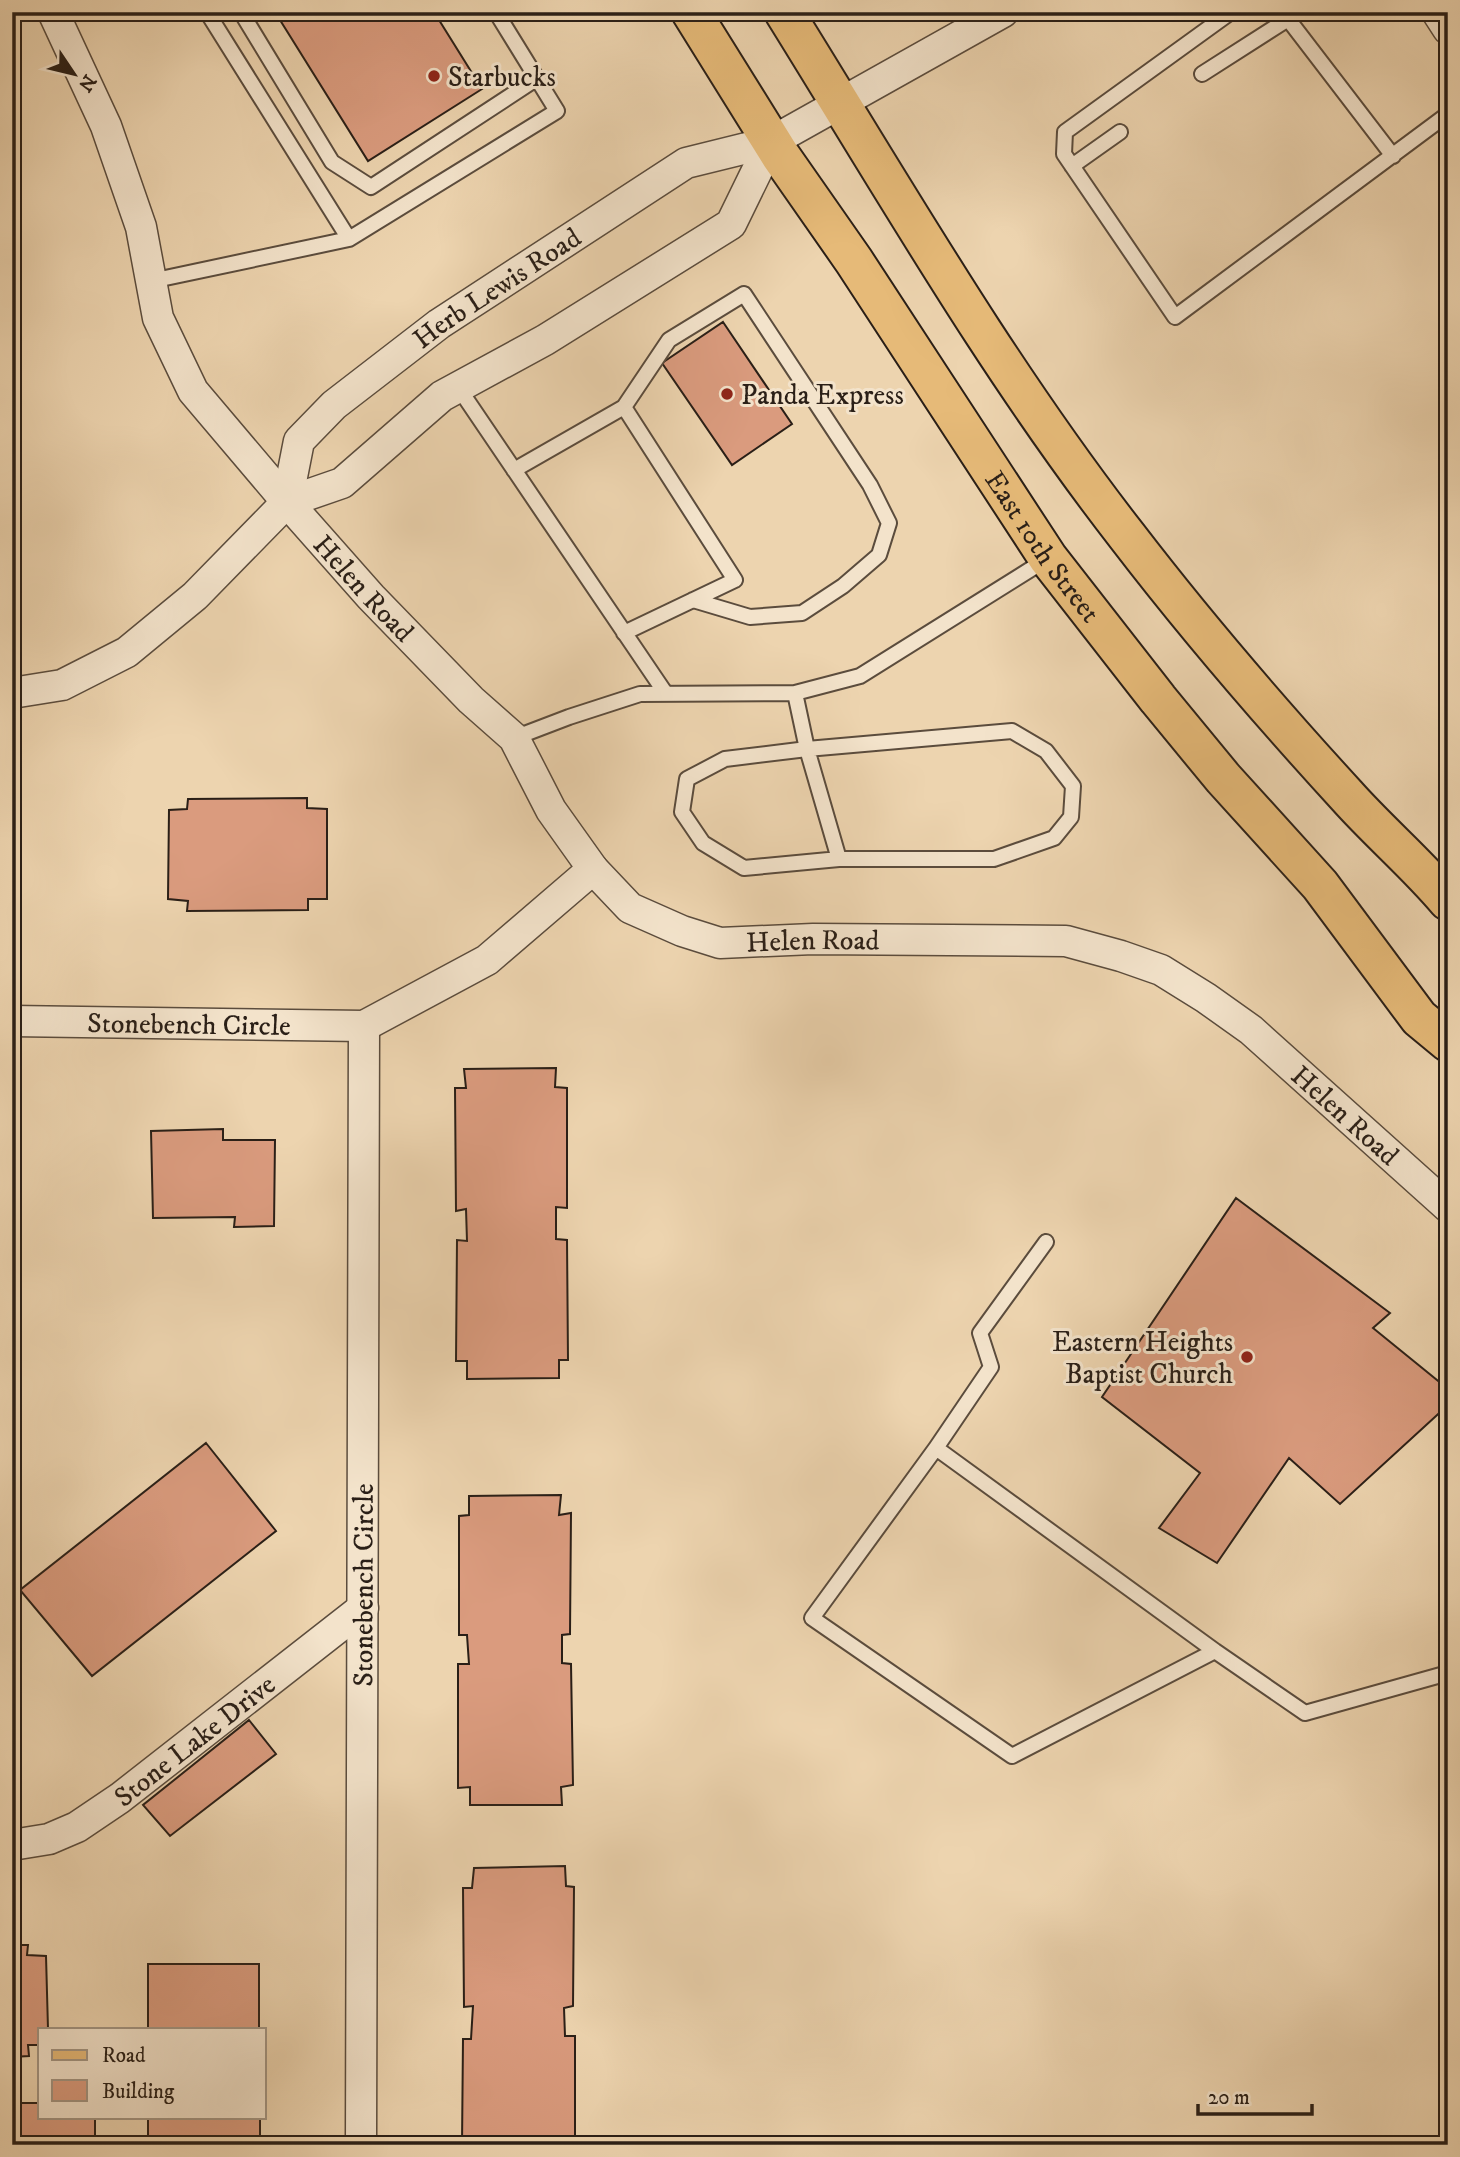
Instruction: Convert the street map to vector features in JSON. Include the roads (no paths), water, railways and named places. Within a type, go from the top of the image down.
[{"type":"main road","name":"East 10th Street","points":[[691,12],[771,142],[854,261],[1048,558],[1223,778],[1320,885],[1419,1018],[1448,1042]]},
{"type":"main road","points":[[785,12],[1036,412],[1125,534],[1261,700],[1348,798],[1448,901]]},
{"type":"street","name":"Helen Road","points":[[53,12],[107,126],[141,227],[158,318],[192,391],[371,597],[471,700],[514,738],[551,810],[593,869],[630,908],[682,931],[720,943],[813,939],[1066,942],[1121,956],[1161,970],[1251,1030],[1448,1207]]},
{"type":"street","name":"Herb Lewis Road","points":[[286,502],[299,441],[334,405],[439,324],[686,163],[771,142],[1003,12]]},
{"type":"street","points":[[1437,12],[1448,29]]},
{"type":"street","name":"Herb Lewis Road","points":[[12,694],[62,685],[127,652],[195,596],[286,502],[342,483],[442,396],[545,341],[731,224],[771,142]]},
{"type":"street","name":"Stonebench Circle","points":[[12,1021],[364,1026],[486,960],[593,869]]},
{"type":"street","name":"Stonebench Circle","points":[[361,2145],[364,1026]]},
{"type":"street","name":"Stone Lake Drive","points":[[12,1844],[49,1839],[76,1827],[120,1798],[363,1608]]},
{"type":"lane","points":[[207,12],[349,239]]},
{"type":"lane","points":[[241,12],[332,162],[371,187],[536,79]]},
{"type":"lane","points":[[151,281],[349,239],[557,111],[496,12]]},
{"type":"lane","points":[[1231,12],[1065,132],[1064,154],[1175,317],[1448,114]]},
{"type":"lane","points":[[1265,12],[1288,19],[1393,156]]},
{"type":"lane","points":[[1202,74],[1288,19]]},
{"type":"lane","points":[[1072,166],[1119,132]]},
{"type":"lane","points":[[514,470],[624,407],[669,340],[744,294],[870,485],[889,523],[879,555],[843,586],[802,613],[750,617],[693,600]]},
{"type":"lane","points":[[458,387],[666,694]]},
{"type":"lane","points":[[624,407],[735,580],[624,632]]},
{"type":"lane","points":[[514,738],[640,694],[795,693],[860,677],[1048,558]]},
{"type":"lane","points":[[795,693],[807,749],[839,859]]},
{"type":"lane","points":[[1012,732],[1046,751],[1073,786],[1071,817],[1054,838],[994,859],[839,859],[744,868],[703,843],[682,812],[687,779],[725,759],[807,749],[1012,732]]},
{"type":"lane","points":[[1046,1242],[980,1333],[991,1367],[813,1618],[1012,1756],[1216,1651]]},
{"type":"lane","points":[[936,1448],[1306,1713],[1448,1673]]},
{"type":"place","name":"Starbucks","points":[[434,76]]},
{"type":"place","name":"Panda Express","points":[[727,394]]},
{"type":"place","name":"Eastern Heights Baptist Church","points":[[1247,1357]]}]
